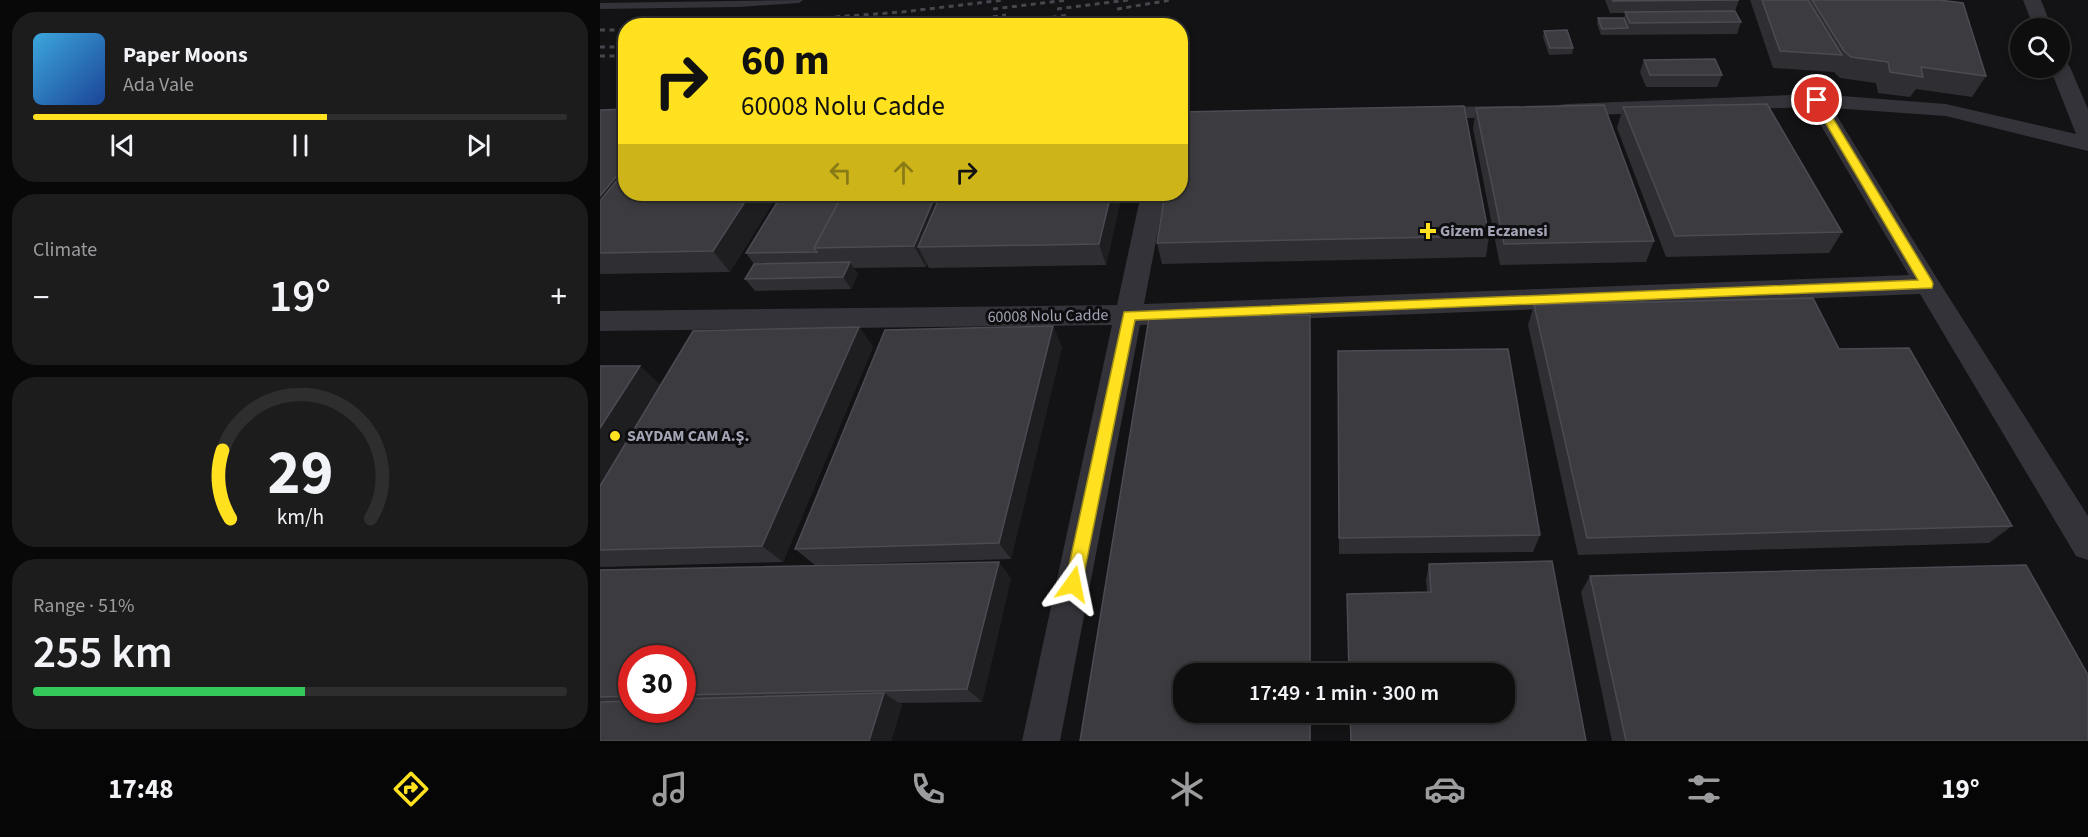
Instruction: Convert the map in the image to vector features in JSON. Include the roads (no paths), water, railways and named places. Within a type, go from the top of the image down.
[{"type":"street","points":[[2032,0],[2039,18]]},
{"type":"street","points":[[2064,78],[2088,136]]},
{"type":"street","points":[[1817,100],[1927,284],[2088,544]]},
{"type":"street","points":[[1401,113],[1493,113],[1817,100],[1946,110],[2088,144]]},
{"type":"street","points":[[1041,741],[1152,201]]},
{"type":"street","name":"60008 Nolu Cadde","points":[[600,321],[1129,315],[1927,284]]},
{"type":"lane","points":[[600,6],[739,4],[799,0]]},
{"type":"railway","points":[[821,18],[902,12],[1004,0]]},
{"type":"railway","points":[[993,9],[1068,0]]},
{"type":"railway","points":[[1057,9],[1128,0]]},
{"type":"railway","points":[[1117,9],[1171,0]]},
{"type":"railway","points":[[984,18],[1006,15]]},
{"type":"railway","points":[[1047,18],[1069,15]]},
{"type":"railway","points":[[600,30],[618,30]]},
{"type":"railway","points":[[600,47],[618,47]]},
{"type":"railway","points":[[600,56],[618,56]]},
{"type":"place","name":"Gizem Eczanesi","points":[[1428,231]]},
{"type":"place","name":"SAYDAM CAM A.Ş.","points":[[615,436]]}]
